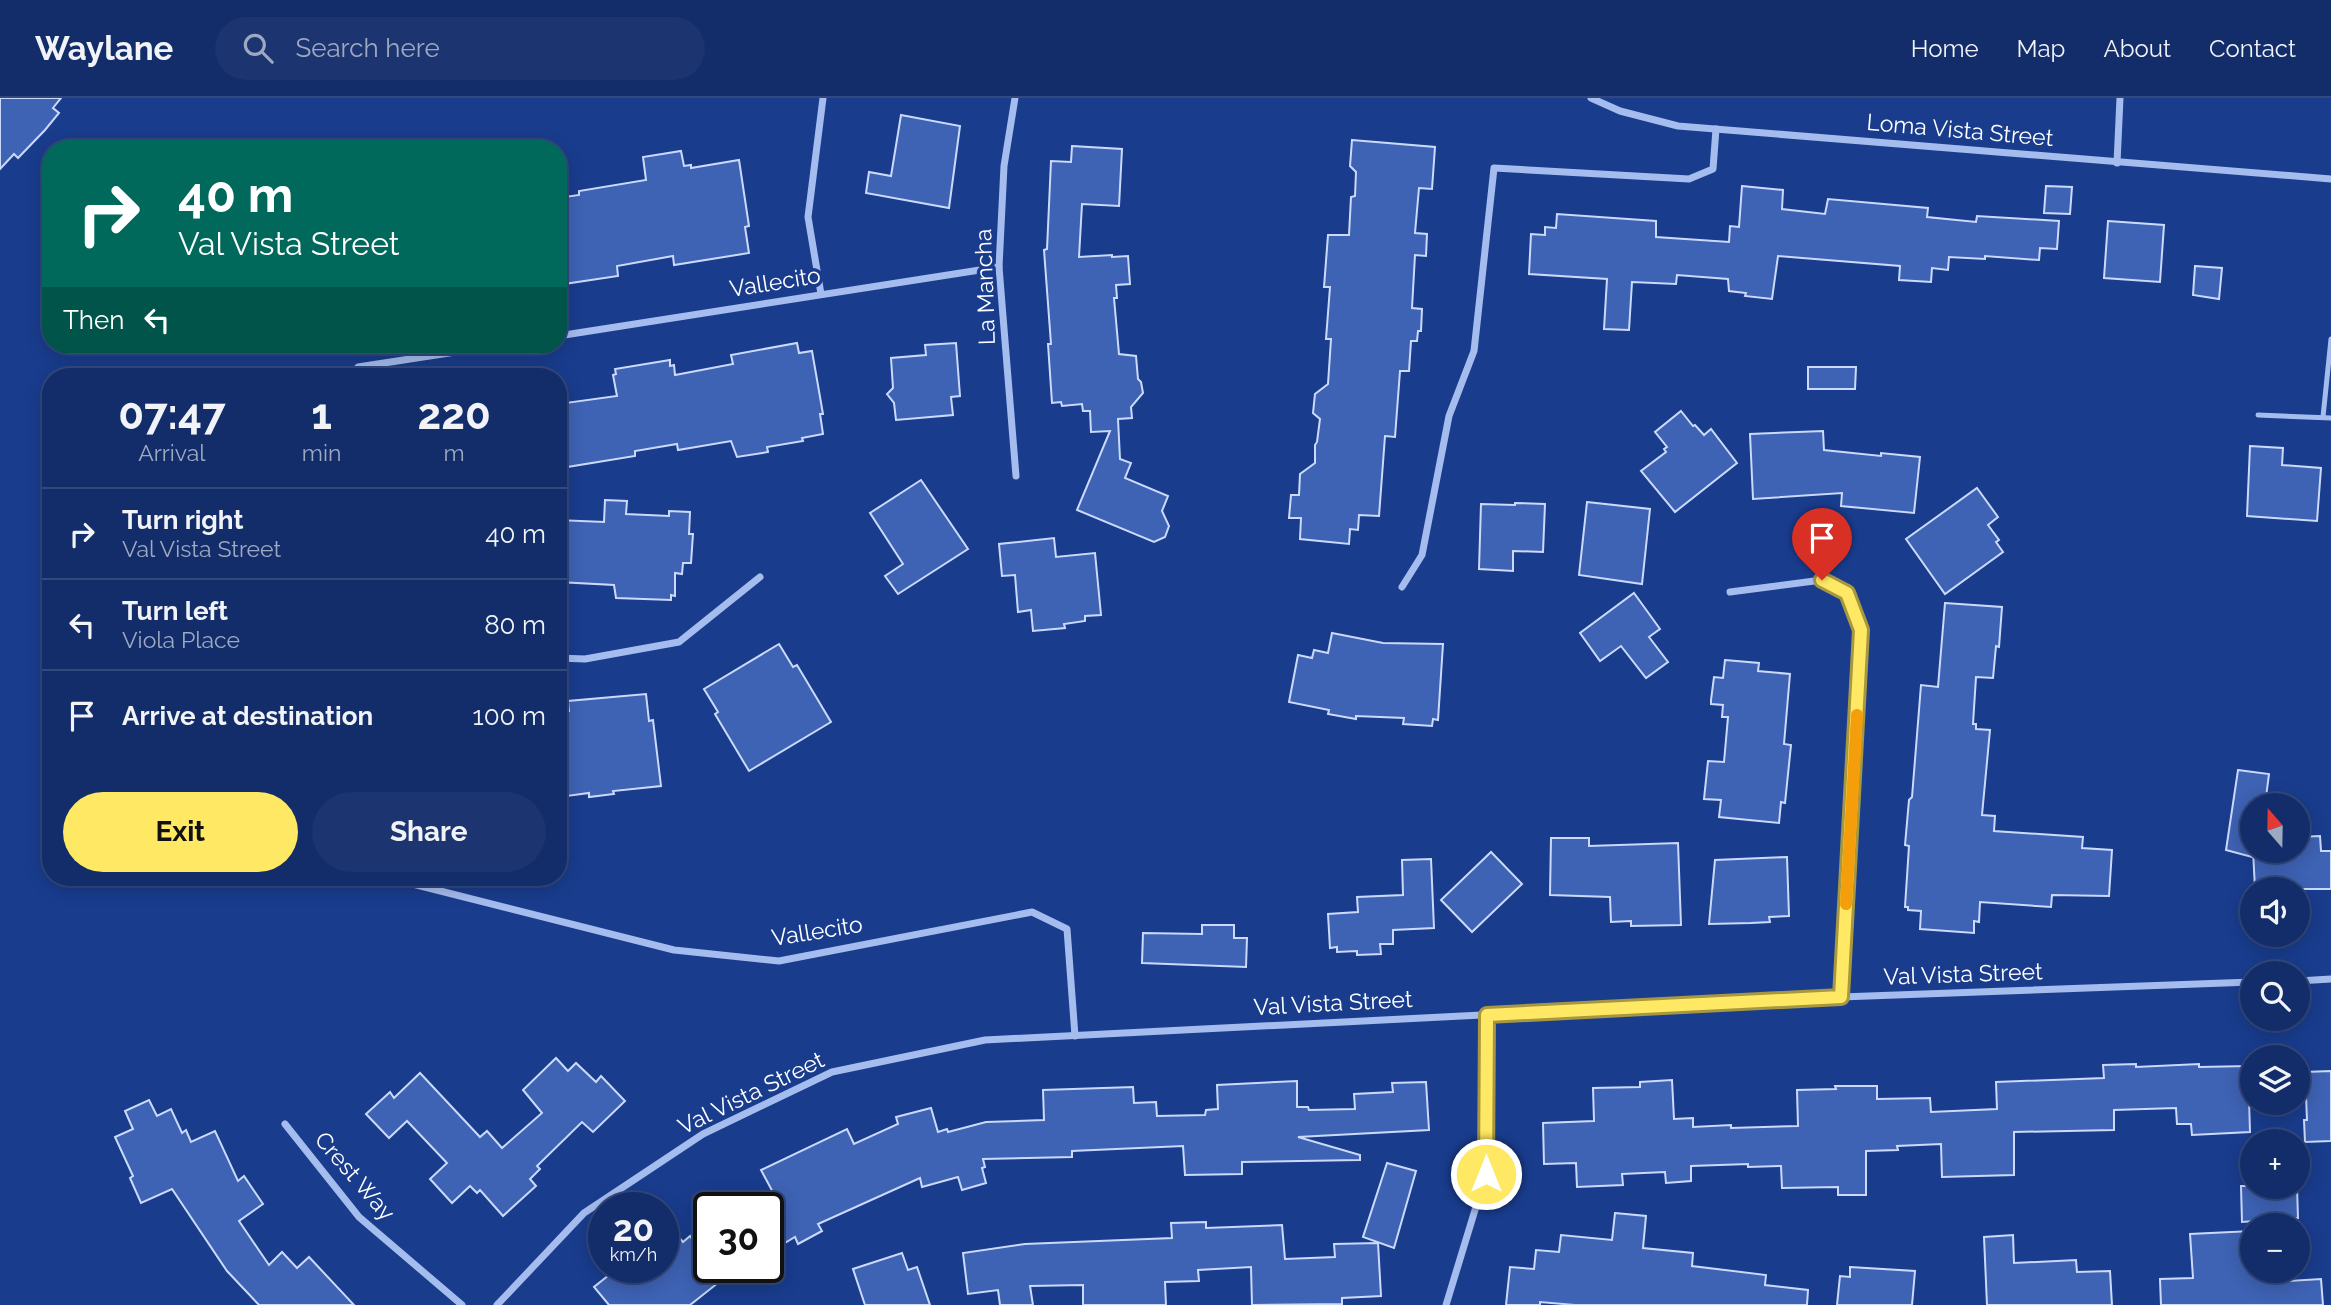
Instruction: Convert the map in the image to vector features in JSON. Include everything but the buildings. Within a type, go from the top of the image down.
[{"type":"street","points":[[821,294],[808,217],[823,98]]},
{"type":"street","name":"La Mancha","points":[[1015,98],[1004,166],[999,267],[1016,476]]},
{"type":"street","name":"Loma Vista Street","points":[[1591,98],[1620,111],[1678,126],[2331,179]]},
{"type":"street","points":[[2117,163],[2120,98]]},
{"type":"street","points":[[1402,587],[1422,555],[1449,416],[1474,351],[1494,168],[1689,179],[1713,169],[1716,129]]},
{"type":"street","name":"Vallecito","points":[[567,335],[999,267]]},
{"type":"street","points":[[358,368],[445,354]]},
{"type":"street","points":[[567,658],[585,659],[679,642],[761,577]]},
{"type":"street","points":[[1730,592],[1822,580],[1847,593],[1861,630],[1841,997]]},
{"type":"street","name":"Vallecito","points":[[421,886],[674,950],[779,961],[1032,912],[1067,929],[1075,1035]]},
{"type":"street","points":[[2310,980],[2331,979]]},
{"type":"street","name":"Val Vista Street","points":[[497,1305],[584,1213],[703,1134],[832,1072],[985,1040],[1841,997],[2240,982]]},
{"type":"street","points":[[1446,1305],[1486,1174],[1487,1015]]},
{"type":"street","name":"Crest Way","points":[[285,1124],[359,1217],[462,1305]]},
{"type":"lane","points":[[2323,418],[2331,339]]},
{"type":"lane","points":[[2258,415],[2331,418]]},
{"type":"slow traffic","points":[[1846,904],[1857,715]]},
{"type":"route","points":[[1486,1174],[1487,1015],[1841,997],[1861,630],[1847,593],[1822,580]]}]
